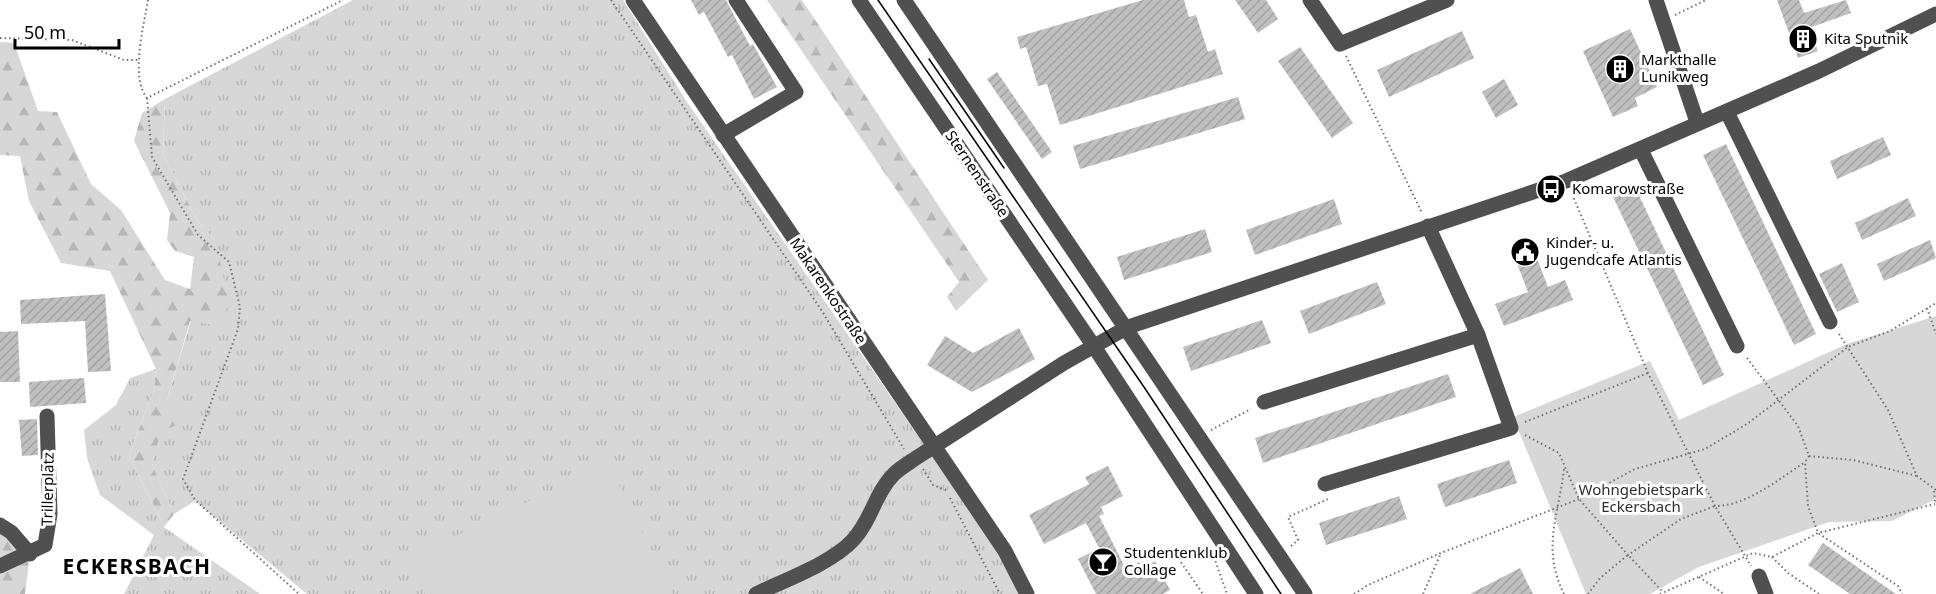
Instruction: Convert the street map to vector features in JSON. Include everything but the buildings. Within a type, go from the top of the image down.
[{"type":"street","name":"Makarenkostraße","points":[[633,0],[932,447],[1005,551],[1028,594]]},
{"type":"street","points":[[723,135],[796,92],[736,0]]},
{"type":"street","name":"Sternenstraße","points":[[859,0],[1095,348],[1256,594]]},
{"type":"street","points":[[904,0],[1128,327],[1305,594]]},
{"type":"street","points":[[1310,0],[1340,44],[1447,0]]},
{"type":"street","points":[[1656,0],[1665,21],[1697,122]]},
{"type":"street","points":[[756,594],[825,560],[851,542],[867,523],[882,489],[894,474],[916,458],[1064,363],[1095,348],[1128,327],[1566,181],[1641,150],[1697,122],[1727,112],[1936,14]]},
{"type":"street","points":[[1727,112],[1830,322]]},
{"type":"street","points":[[1641,150],[1737,346]]},
{"type":"street","points":[[1325,484],[1511,428],[1478,335],[1428,226]]},
{"type":"street","points":[[1264,402],[1478,335]]},
{"type":"street","name":"Trillerplatz","points":[[0,567],[45,545],[50,514],[47,416]]},
{"type":"street","points":[[0,525],[11,532],[30,554]]},
{"type":"street","points":[[1759,576],[1766,594]]},
{"type":"path","points":[[148,0],[139,60],[142,92],[147,98],[152,157],[198,235],[229,262],[240,307],[238,329],[183,479],[195,500],[299,594]]},
{"type":"path","points":[[147,98],[343,0]]},
{"type":"path","points":[[611,0],[822,311],[907,454],[916,458],[933,485],[946,489],[1000,594]]},
{"type":"path","points":[[1665,21],[1706,0]]},
{"type":"path","points":[[0,38],[72,40],[124,60],[139,60]]},
{"type":"path","points":[[1340,44],[1428,226]]},
{"type":"path","points":[[1566,181],[1648,373],[1687,454],[1743,556],[1759,576]]},
{"type":"path","points":[[1354,594],[1368,585],[1441,553],[1580,499],[1635,469],[1705,449],[1747,424],[1848,347],[1890,331],[1936,303]]},
{"type":"path","points":[[1926,307],[1936,334]]},
{"type":"path","points":[[1830,322],[1888,410],[1917,476]]},
{"type":"path","points":[[1737,346],[1779,398],[1798,426],[1809,456]]},
{"type":"path","points":[[1511,428],[1648,373]]},
{"type":"path","points":[[1200,436],[1264,402]]},
{"type":"path","points":[[1511,428],[1559,453],[1580,499],[1661,593],[1752,553],[1772,556],[1818,534],[1936,504],[1935,491],[1917,476],[1853,460],[1809,456]]},
{"type":"path","points":[[1588,594],[1600,578],[1628,555],[1681,519],[1714,506],[1724,506],[1758,492],[1805,462],[1809,456]]},
{"type":"path","points":[[1805,462],[1808,506],[1818,534],[1898,586],[1902,594]]},
{"type":"path","points":[[1564,594],[1555,576],[1551,546],[1565,466]]},
{"type":"path","points":[[1280,554],[1298,540],[1288,517],[1328,499],[1325,484]]},
{"type":"path","points":[[1131,568],[1171,548],[1203,594]]},
{"type":"path","points":[[1422,594],[1441,553]]},
{"type":"path","points":[[1772,556],[1788,573],[1819,594]]},
{"type":"path","points":[[1699,577],[1724,594]]},
{"type":"green space","points":[[353,0],[623,0],[687,102],[1010,569],[1023,594],[307,594],[195,501],[174,514],[152,464],[167,400],[215,240],[198,222],[163,154],[165,99]]},
{"type":"green space","points":[[767,0],[802,0],[988,280],[956,311],[947,297],[959,282]]},
{"type":"green space","points":[[0,42],[14,43],[38,111],[57,112],[91,184],[121,210],[165,280],[190,289],[194,257],[175,251],[167,240],[170,213],[134,141],[142,113],[165,99],[163,154],[198,222],[215,240],[230,305],[214,325],[190,321],[167,400],[183,423],[161,431],[152,464],[174,514],[164,527],[129,455],[154,390],[156,369],[110,271],[61,263],[29,201],[20,156],[0,155]]},
{"type":"green space","name":"Wohngebietspark Eckersbach","points":[[1936,316],[1936,499],[1892,521],[1829,522],[1699,567],[1650,594],[1586,594],[1513,417],[1650,361],[1679,420],[1847,344]]},
{"type":"green space","points":[[156,369],[154,390],[129,455],[164,527],[260,594],[124,594],[154,535],[100,495],[87,458],[84,430],[116,405],[130,378]]},
{"type":"green space","points":[[608,464],[673,594],[425,594],[407,559]]},
{"type":"green space","points":[[0,525],[30,554],[25,594],[0,594]]},
{"type":"tram line","points":[[878,0],[1144,387],[1281,594]]},
{"type":"tram line","points":[[929,59],[1004,168]]},
{"type":"place","name":"Kita Sputnik","points":[[1803,39]]},
{"type":"place","name":"Markthalle Lunikweg","points":[[1620,69]]},
{"type":"place","name":"Komarowstraße","points":[[1551,189]]},
{"type":"place","name":"Kinder- u. Jugendcafe Atlantis","points":[[1525,252]]},
{"type":"place","name":"Studentenklub Collage","points":[[1103,562]]},
{"type":"district","name":"ECKERSBACH","points":[[137,567]]}]
